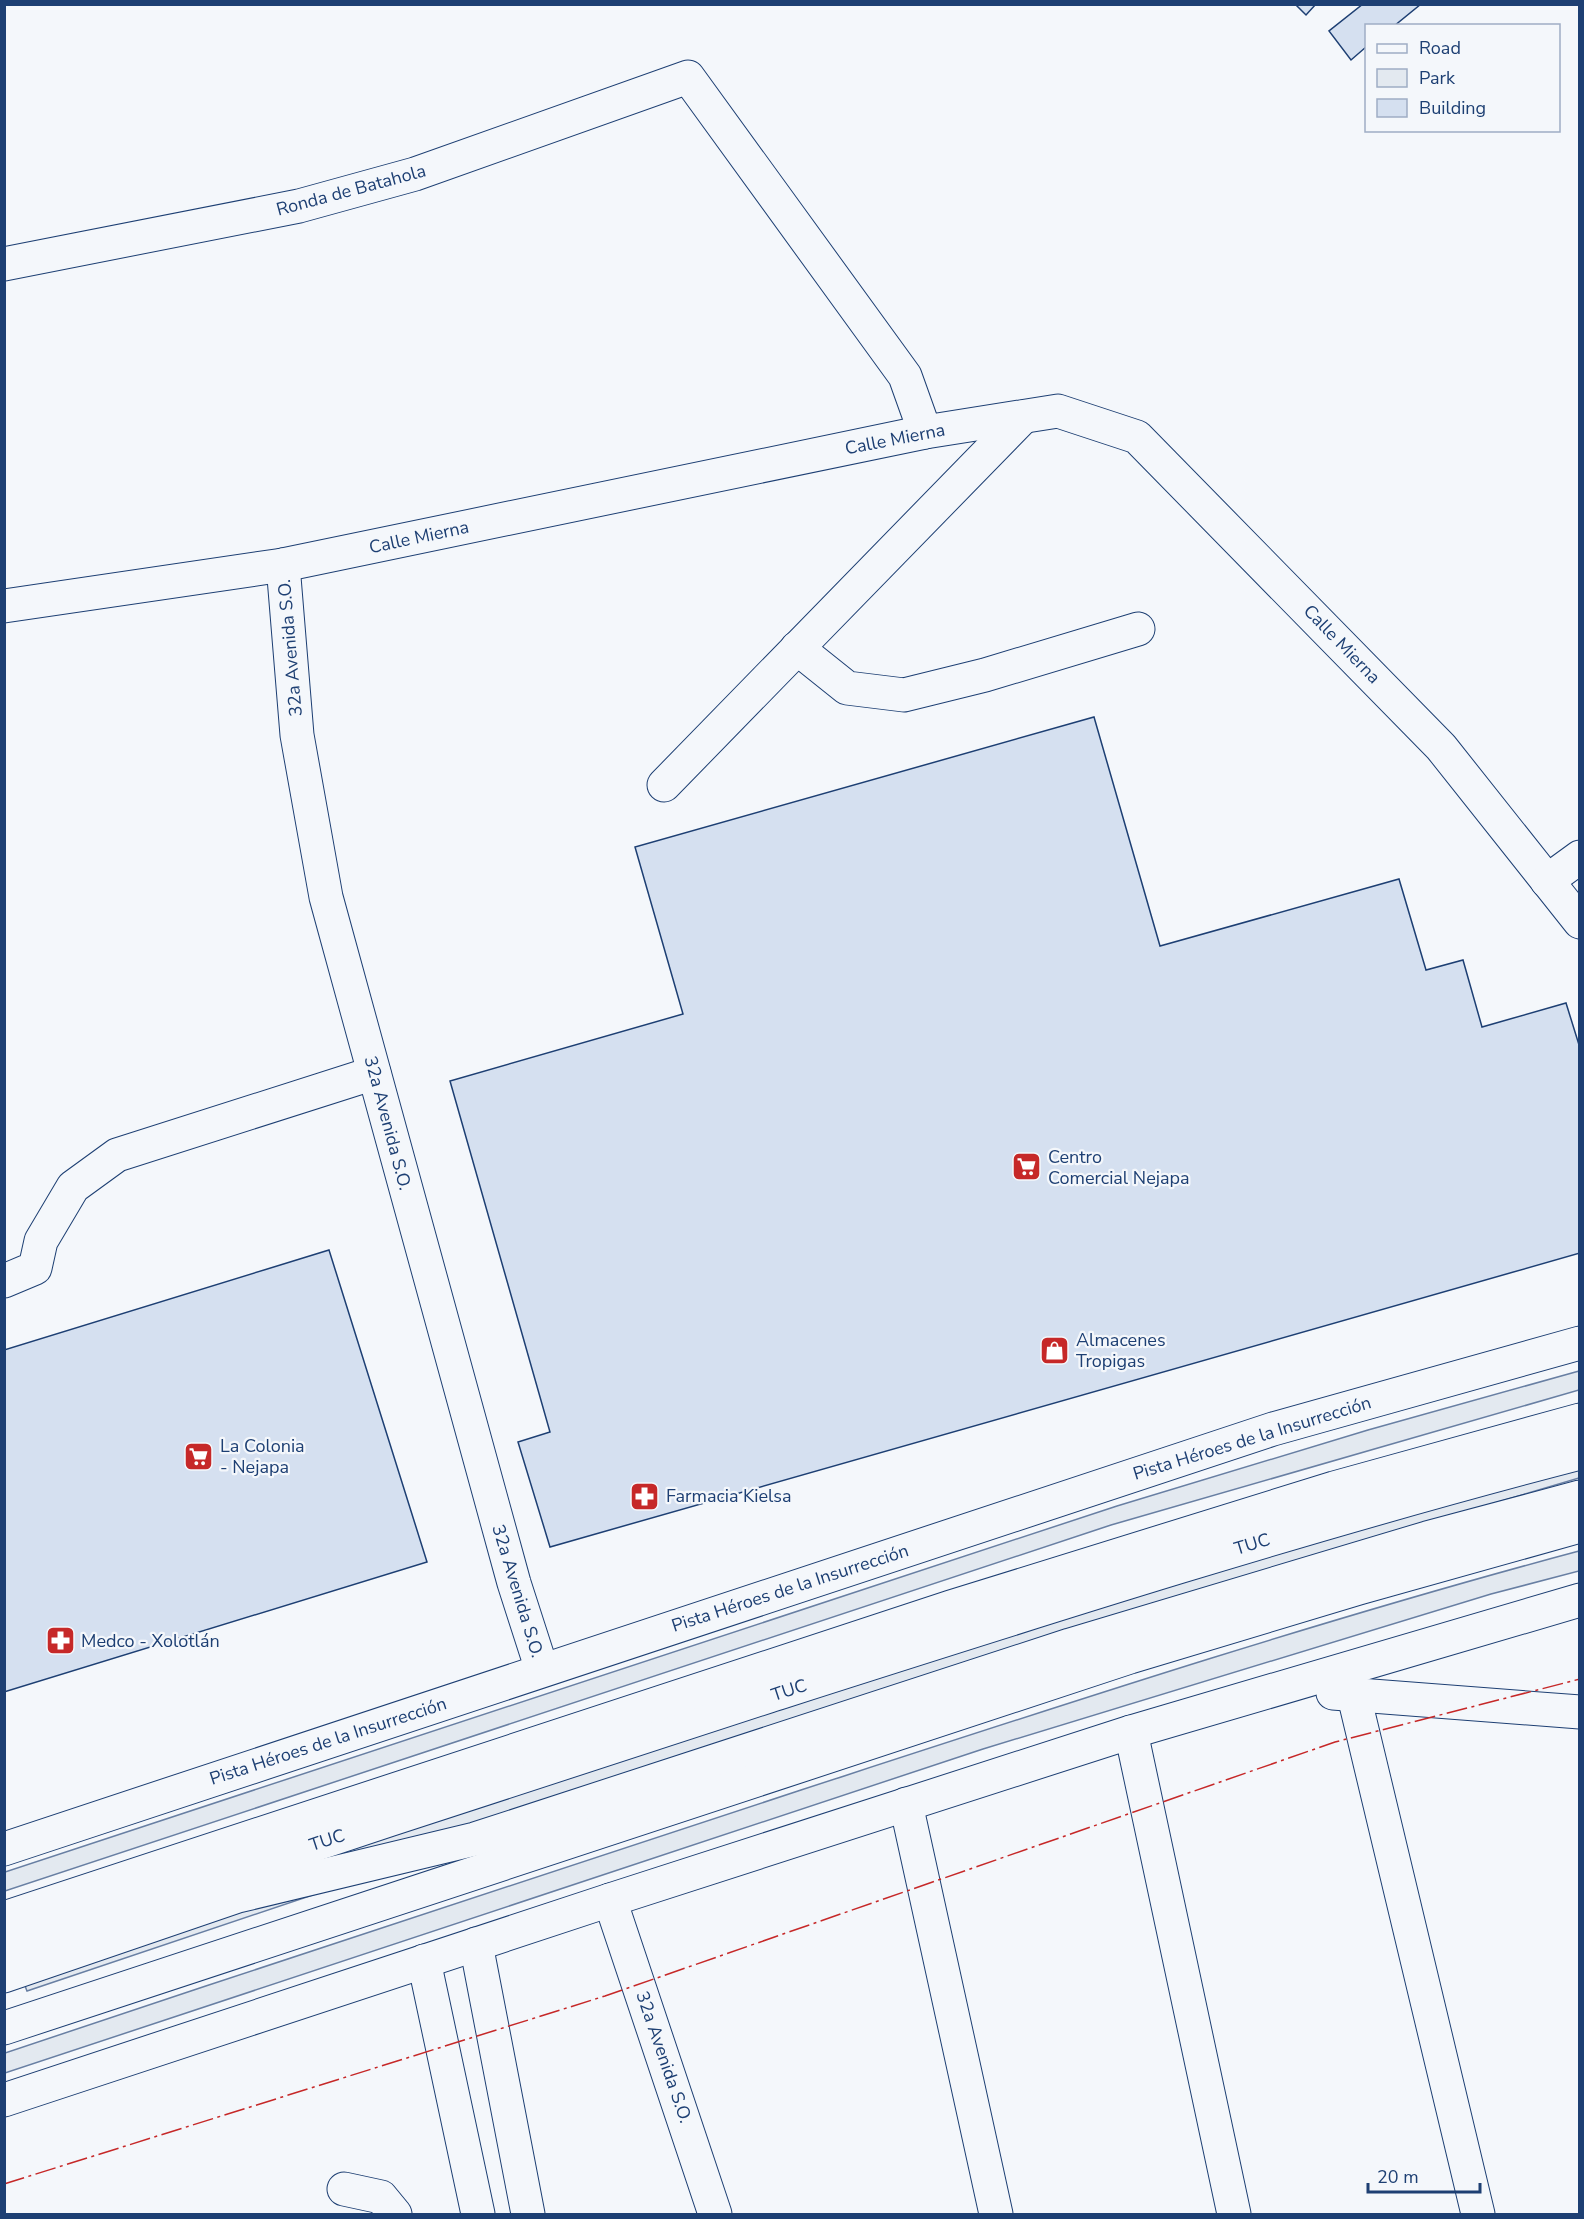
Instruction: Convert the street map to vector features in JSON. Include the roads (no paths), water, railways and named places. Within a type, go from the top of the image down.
[{"type":"street","name":"Ronda de Batahola","points":[[4,264],[320,200],[415,174],[688,77],[905,376],[925,432]]},
{"type":"street","name":"Calle Mierna","points":[[4,606],[283,565],[925,432],[1058,411],[1137,438],[1441,747],[1580,922]]},
{"type":"street","points":[[664,785],[1023,417]]},
{"type":"street","name":"32a Avenida S.O.","points":[[283,565],[297,735],[322,874],[374,1073],[514,1583],[542,1670]]},
{"type":"street","points":[[797,648],[847,688],[904,695],[985,675],[1138,629]]},
{"type":"street","points":[[1547,881],[1580,856]]},
{"type":"street","points":[[4,1281],[35,1268],[41,1241],[73,1187],[117,1155],[374,1073]]},
{"type":"street","name":"Pista Héroes de la Insurrección","points":[[4,1849],[1273,1429],[1580,1343]]},
{"type":"street","points":[[4,1918],[962,1604],[1334,1488],[1580,1420]]},
{"type":"street","name":"TUC","points":[[4,1948],[224,1873],[1115,1585],[1291,1532],[1580,1453]]},
{"type":"street","name":"TUC","points":[[4,1976],[238,1896],[475,1839],[1070,1645],[1427,1538],[1580,1497]]},
{"type":"street","points":[[4,2028],[1130,1657],[1359,1588],[1580,1526]]},
{"type":"street","points":[[4,2100],[610,1899],[1131,1732],[1580,1600]]},
{"type":"street","points":[[1287,1688],[1354,1696],[1580,1712]]},
{"type":"street","points":[[1354,1696],[1478,2214]]},
{"type":"street","points":[[1131,1732],[1234,2214]]},
{"type":"street","points":[[906,1804],[996,2214]]},
{"type":"street","name":"32a Avenida S.O.","points":[[610,1899],[716,2214]]},
{"type":"street","points":[[476,1944],[528,2214]]},
{"type":"street","points":[[424,1961],[478,2214]]},
{"type":"street","points":[[344,2188],[381,2197],[395,2214]]},
{"type":"place","name":"Centro Comercial Nejapa","points":[[1027,1167]]},
{"type":"place","name":"Almacenes Tropigas","points":[[1055,1350]]},
{"type":"place","name":"La Colonia - Nejapa","points":[[199,1456]]},
{"type":"place","name":"Farmacia Kielsa","points":[[645,1496]]},
{"type":"place","name":"Medco - Xolotlán","points":[[60,1641]]}]
